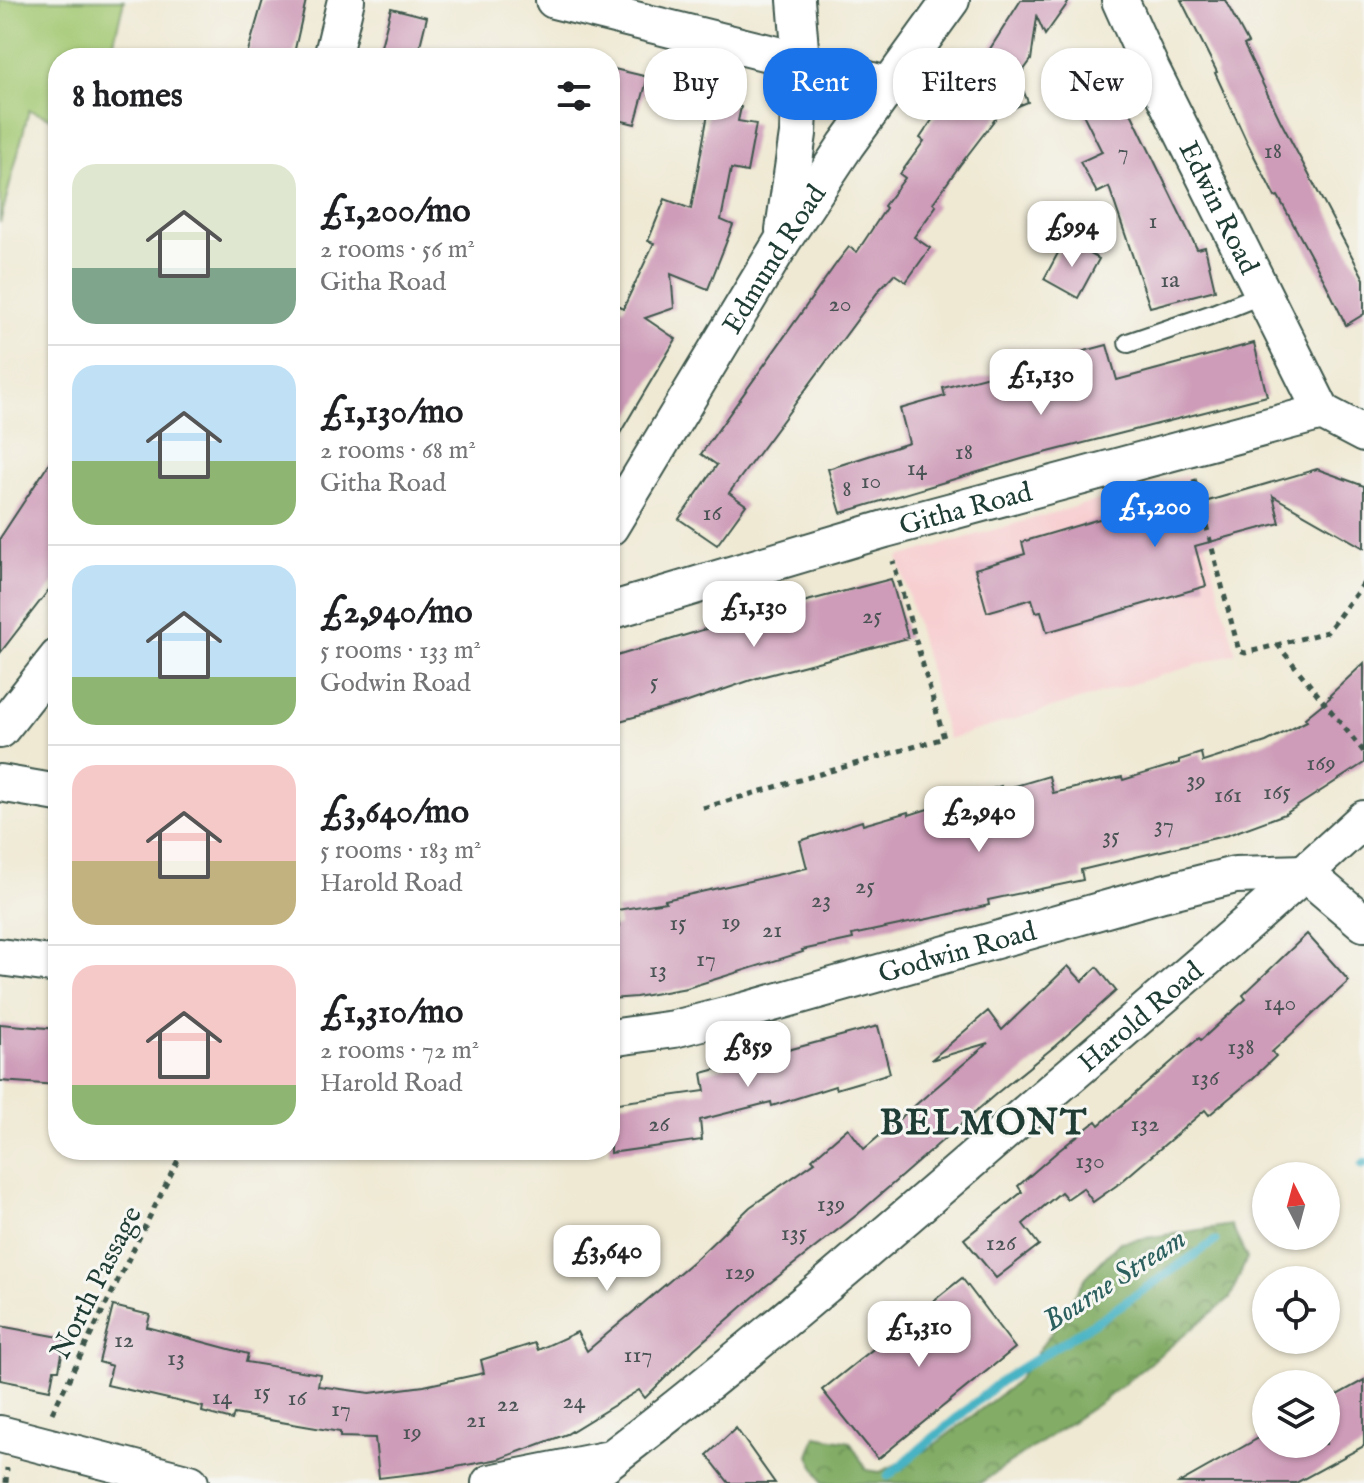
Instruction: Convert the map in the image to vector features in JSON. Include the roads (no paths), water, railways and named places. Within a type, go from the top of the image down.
[{"type":"street","points":[[334,48],[346,0]]},
{"type":"street","points":[[554,0],[763,52]]},
{"type":"street","points":[[796,0],[800,48]]},
{"type":"street","name":"Edmund Road","points":[[620,510],[783,240],[846,145],[951,0]]},
{"type":"street","name":"Edwin Road","points":[[1120,0],[1151,69],[1322,412]]},
{"type":"street","points":[[877,82],[890,86]]},
{"type":"street","points":[[783,240],[799,120]]},
{"type":"street","points":[[1322,412],[1364,434]]},
{"type":"street","name":"Githa Road","points":[[620,608],[885,529],[1322,412]]},
{"type":"street","points":[[0,730],[48,670]]},
{"type":"street","points":[[0,783],[48,791]]},
{"type":"street","name":"Harold Road","points":[[579,1483],[618,1471],[929,1196],[1364,819]]},
{"type":"street","points":[[1305,873],[1364,923]]},
{"type":"street","name":"Godwin Road","points":[[620,1037],[674,1029],[744,1011],[1235,875],[1305,873]]},
{"type":"street","points":[[0,957],[48,964]]},
{"type":"street","points":[[4,1450],[190,1483]]},
{"type":"street","points":[[490,1483],[618,1471]]},
{"type":"lane","points":[[1128,343],[1263,294]]},
{"type":"waterway","name":"Bourne Stream","points":[[888,1476],[1002,1380],[1102,1318],[1215,1241]]},
{"type":"district","name":"BELMONT","points":[[984,1121]]}]
